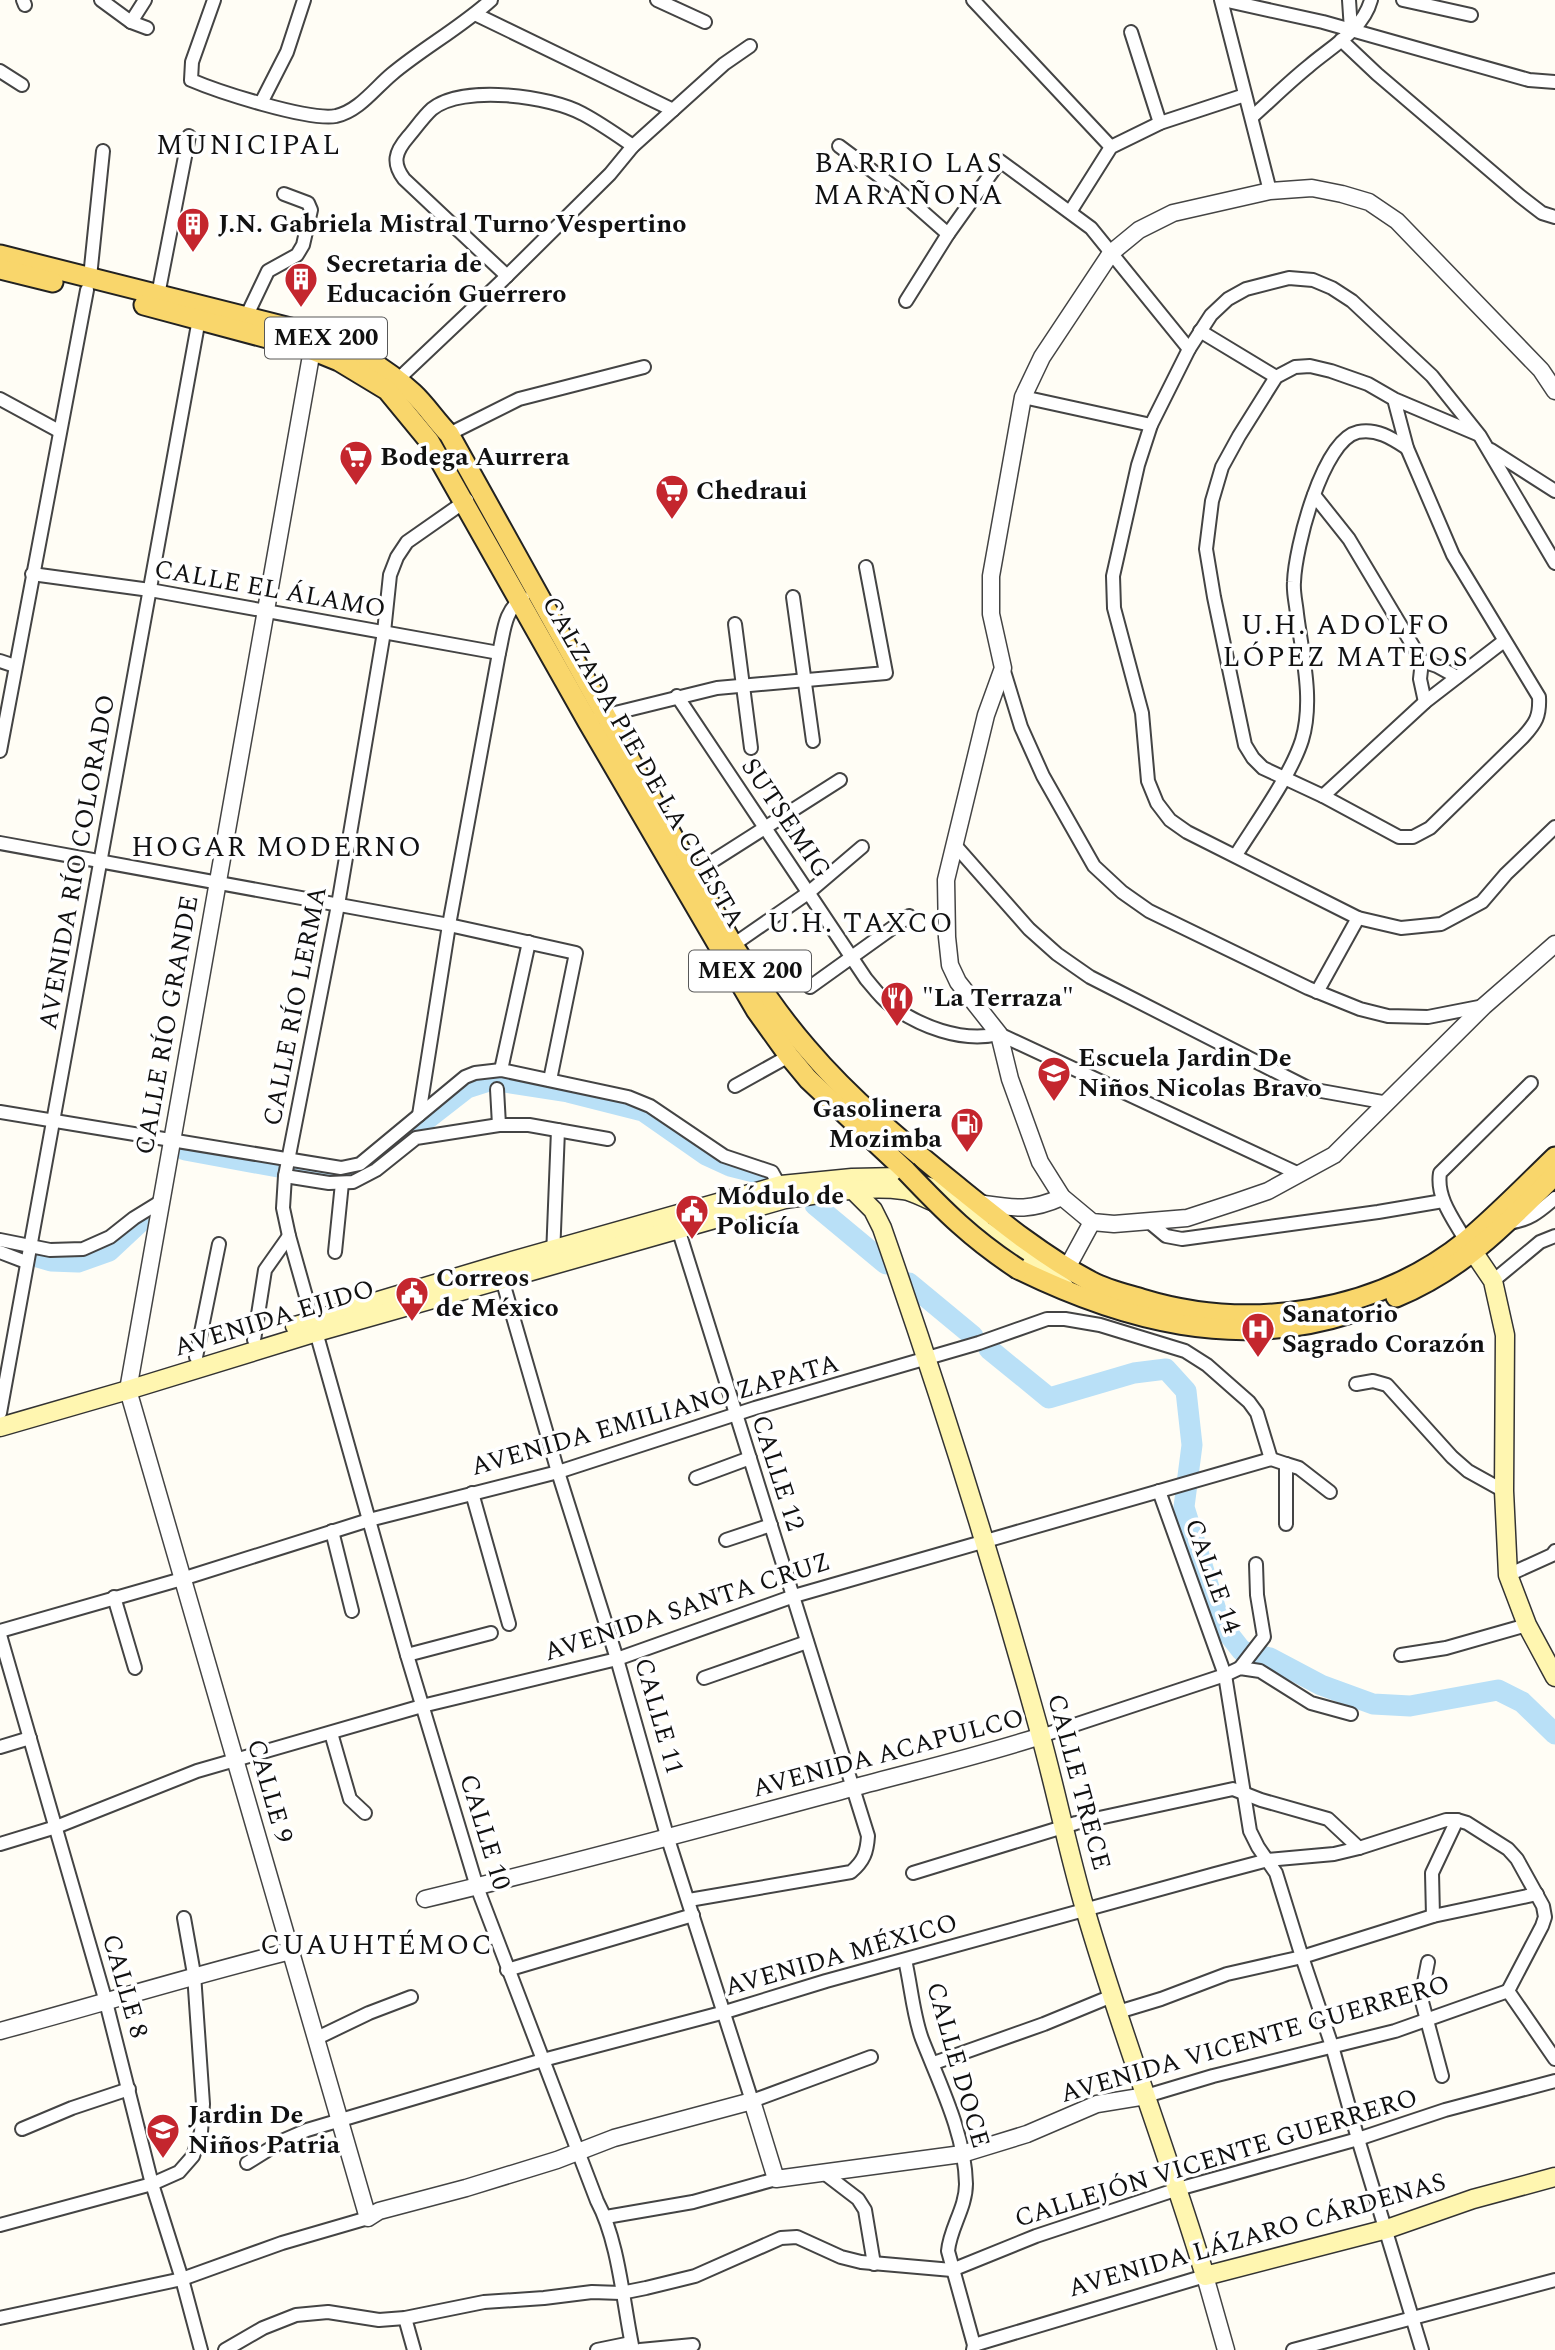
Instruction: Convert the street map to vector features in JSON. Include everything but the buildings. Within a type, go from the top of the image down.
[{"type":"main road","name":"CALZADA PIE DE LA CUESTA","points":[[0,255],[199,320],[312,350],[414,393],[449,434],[482,491],[527,595]]},
{"type":"main road","name":"CALZADA PIE DE LA CUESTA","points":[[0,269],[158,295],[247,315],[314,334],[369,359],[392,385],[527,595],[741,986],[789,1056],[840,1110],[907,1170],[954,1222],[984,1247],[1018,1269],[1122,1312],[1167,1324],[1208,1330],[1247,1330],[1325,1322],[1428,1282],[1470,1247],[1555,1157]]},
{"type":"main road","name":"CALZADA PIE DE LA CUESTA","points":[[596,718],[694,873],[733,945],[772,1004],[808,1050],[865,1109],[907,1170],[978,1203],[1067,1268],[1095,1283],[1166,1307],[1207,1314],[1244,1316],[1325,1308],[1354,1300],[1400,1281],[1470,1247],[1507,1223],[1555,1175]]},
{"type":"main road","name":"AVENIDA EJIDO","points":[[783,1192],[853,1190],[907,1170],[941,1205],[1046,1271],[1070,1292]]},
{"type":"main road","points":[[882,1228],[891,1201],[907,1170]]},
{"type":"main road","name":"AVENIDA EJIDO","points":[[0,1427],[316,1326],[500,1272],[783,1192],[852,1178],[900,1177],[947,1193],[1050,1262],[1067,1268]]},
{"type":"main road","name":"CALLE TRECE","points":[[853,1190],[873,1210],[882,1228],[928,1359],[985,1539],[1041,1736],[1085,1909],[1205,2276]]},
{"type":"main road","points":[[1470,1247],[1493,1281],[1505,1335],[1504,1491],[1507,1576],[1527,1625],[1555,1677]]},
{"type":"main road","name":"AVENIDA EJIDO","points":[[0,1415],[129,1384],[196,1357],[316,1326]]},
{"type":"main road","name":"AVENIDA LÁZARO CÁRDENAS","points":[[1205,2276],[1387,2229],[1473,2199],[1555,2177]]},
{"type":"street","points":[[101,0],[131,23],[146,28]]},
{"type":"street","points":[[131,23],[145,0]]},
{"type":"street","points":[[214,0],[192,62],[191,80],[261,103],[322,117],[351,111],[393,73],[491,0]]},
{"type":"street","points":[[261,103],[287,52],[304,0]]},
{"type":"street","points":[[657,0],[705,22]]},
{"type":"street","points":[[973,0],[1111,147]]},
{"type":"street","points":[[1270,191],[1222,0],[1351,30],[1529,80],[1555,82]]},
{"type":"street","points":[[1349,0],[1351,30]]},
{"type":"street","points":[[1252,117],[1342,40],[1363,18],[1371,0]]},
{"type":"street","points":[[1403,0],[1471,15]]},
{"type":"street","points":[[475,14],[673,110]]},
{"type":"street","points":[[1131,32],[1160,123]]},
{"type":"street","points":[[1342,40],[1377,74],[1520,197],[1542,213],[1555,217]]},
{"type":"street","points":[[392,385],[610,174],[633,146],[724,64],[750,46]]},
{"type":"street","points":[[0,71],[22,85]]},
{"type":"street","points":[[507,276],[404,179],[397,169],[398,149],[433,108],[448,101],[492,94],[526,98],[561,105],[582,113],[633,146]]},
{"type":"street","points":[[1070,212],[1111,147],[1160,123],[1245,96]]},
{"type":"street","points":[[158,295],[189,136]]},
{"type":"street","points":[[839,146],[898,190],[948,234]]},
{"type":"street","points":[[0,751],[89,283],[103,151]]},
{"type":"street","points":[[906,301],[948,234],[1000,161],[1091,228],[1189,349]]},
{"type":"street","points":[[1484,1006],[1428,1017],[1388,1016],[1360,1009],[1317,992],[1149,911],[1122,892],[1094,866],[1042,776],[1021,727],[1003,668],[991,614],[991,576],[1023,397],[1042,357],[1111,253],[1139,230],[1173,214],[1270,191],[1312,188],[1369,202],[1397,221],[1448,271],[1541,370],[1555,391]]},
{"type":"street","points":[[247,315],[268,271],[297,255],[303,245],[311,210],[308,203],[284,194]]},
{"type":"street","points":[[1555,563],[1489,449],[1432,376],[1352,301],[1313,279],[1289,278],[1246,289],[1228,299],[1211,315],[1189,349],[1151,425],[1138,465],[1113,576],[1114,608],[1142,713],[1148,781],[1157,803],[1170,820],[1187,832],[1357,918],[1401,928],[1441,924],[1482,902],[1506,874],[1555,827]]},
{"type":"street","name":"AVENIDA RÍO COLORADO","points":[[0,1415],[27,1254],[199,320]]},
{"type":"street","points":[[1200,331],[1276,377]]},
{"type":"street","name":"CALLE RÍO GRANDE","points":[[129,1384],[312,350]]},
{"type":"street","points":[[1394,399],[1408,448],[1453,555],[1539,697],[1540,711],[1537,722],[1430,828],[1413,837],[1399,837],[1323,796],[1263,768],[1245,745],[1206,549],[1212,501],[1223,467],[1239,436],[1276,377],[1295,368],[1310,366],[1368,383],[1394,399],[1480,436]]},
{"type":"street","points":[[449,434],[519,399],[644,367]]},
{"type":"street","points":[[1023,397],[1151,425]]},
{"type":"street","points":[[0,399],[60,431]]},
{"type":"street","points":[[1236,855],[1283,778],[1302,740],[1307,695],[1293,584],[1298,547],[1324,470],[1338,444],[1356,432],[1374,431],[1408,448]]},
{"type":"street","points":[[1489,449],[1555,491]]},
{"type":"street","name":"CALLE RÍO LERMA","points":[[316,1326],[283,1208],[287,1168],[338,905],[384,632],[390,575],[397,556],[407,542],[482,491]]},
{"type":"street","points":[[1314,495],[1349,539],[1422,661],[1420,679],[1425,702]]},
{"type":"street","points":[[596,718],[717,688],[886,673],[866,567]]},
{"type":"street","name":"CALLE EL ÁLAMO","points":[[32,574],[150,590],[499,653]]},
{"type":"street","points":[[419,1115],[449,925],[499,653],[512,606],[527,595]]},
{"type":"street","points":[[793,597],[813,741]]},
{"type":"street","points":[[735,624],[751,748]]},
{"type":"street","points":[[1323,796],[1425,702],[1504,641]]},
{"type":"street","points":[[0,661],[15,666]]},
{"type":"street","points":[[1422,661],[1457,677]]},
{"type":"street","points":[[1003,668],[986,715],[946,880],[950,965],[958,982],[999,1034],[1010,1079],[1040,1162],[1062,1197],[1092,1222],[1114,1224],[1187,1218],[1268,1191],[1334,1155],[1484,1006],[1555,944]]},
{"type":"street","name":"SUTSEMIG","points":[[677,696],[866,979],[887,1003],[932,1028],[953,1034],[999,1034]]},
{"type":"street","points":[[694,873],[840,780]]},
{"type":"street","points":[[0,843],[449,925],[576,953],[550,1080]]},
{"type":"street","points":[[954,844],[1029,929],[1057,954],[1090,977],[1310,1089],[1388,1103]]},
{"type":"street","points":[[733,945],[808,893],[862,847]]},
{"type":"street","points":[[810,987],[909,916]]},
{"type":"street","points":[[1317,992],[1357,918]]},
{"type":"street","points":[[501,1070],[529,942]]},
{"type":"street","points":[[999,1034],[1299,1174]]},
{"type":"street","points":[[735,1086],[789,1056]]},
{"type":"street","points":[[287,1168],[341,1168],[360,1164],[465,1077],[501,1070],[628,1097],[650,1106],[724,1156],[772,1172],[783,1192]]},
{"type":"street","points":[[1470,1247],[1443,1201],[1438,1184],[1440,1173],[1531,1083]]},
{"type":"street","points":[[497,1089],[499,1125]]},
{"type":"street","points":[[0,1112],[171,1141],[342,1183],[365,1178],[416,1138],[499,1125],[529,1125],[608,1139]]},
{"type":"street","points":[[553,1257],[558,1130]]},
{"type":"street","points":[[335,1252],[342,1183]]},
{"type":"street","points":[[978,1203],[1020,1209],[1042,1206],[1062,1197]]},
{"type":"street","points":[[1507,1223],[1523,1222],[1555,1198]]},
{"type":"street","points":[[1148,1221],[1166,1236],[1182,1239],[1443,1201]]},
{"type":"street","points":[[0,1252],[27,1254],[83,1249],[97,1245],[160,1202]]},
{"type":"street","name":"CALLE 12","points":[[675,1222],[868,1836],[867,1851],[860,1864],[851,1872],[689,1900]]},
{"type":"street","points":[[1067,1268],[1092,1222]]},
{"type":"street","points":[[254,1340],[265,1270],[289,1236]]},
{"type":"street","points":[[1493,1281],[1540,1242],[1555,1237]]},
{"type":"street","points":[[0,1240],[27,1254]]},
{"type":"street","points":[[196,1357],[219,1244]]},
{"type":"street","name":"CALLE 11","points":[[500,1272],[558,1472],[617,1659],[668,1839],[776,2179]]},
{"type":"street","name":"AVENIDA EMILIANO ZAPATA","points":[[0,1633],[369,1520],[558,1472],[736,1415],[928,1359],[1047,1319],[1100,1325],[1185,1351],[1207,1364],[1249,1402],[1256,1413],[1271,1459]]},
{"type":"street","name":"CALLE 10","points":[[316,1326],[407,1655],[477,1887],[597,2201],[606,2217],[634,2348]]},
{"type":"street","points":[[1356,1384],[1373,1381],[1387,1385],[1452,1457],[1468,1471],[1504,1491]]},
{"type":"street","name":"CALLE 9","points":[[129,1384],[182,1579],[368,2218]]},
{"type":"street","points":[[695,1478],[750,1458]]},
{"type":"street","points":[[1271,1459],[1299,1468],[1330,1492]]},
{"type":"street","name":"AVENIDA SANTA CRUZ","points":[[0,1844],[56,1827],[197,1771],[422,1706],[617,1659],[794,1596],[1271,1459]]},
{"type":"street","points":[[1286,1464],[1286,1524]]},
{"type":"street","name":"CALLE 14","points":[[1159,1491],[1225,1675],[1250,1831],[1276,1873],[1332,2046],[1422,2350]]},
{"type":"street","points":[[472,1493],[509,1624]]},
{"type":"street","points":[[726,1540],[771,1525]]},
{"type":"street","points":[[332,1531],[352,1611]]},
{"type":"street","points":[[1507,1576],[1552,1555],[1555,1551]]},
{"type":"street","points":[[1256,1564],[1257,1595],[1264,1637],[1240,1668],[1260,1671],[1311,1703],[1351,1714]]},
{"type":"street","points":[[114,1597],[135,1668]]},
{"type":"street","points":[[1401,1655],[1446,1648],[1527,1625]]},
{"type":"street","name":"CALLE 8","points":[[0,1633],[106,2002],[152,2184],[201,2350]]},
{"type":"street","points":[[407,1655],[491,1633]]},
{"type":"street","points":[[704,1678],[807,1642]]},
{"type":"street","name":"AVENIDA ACAPULCO","points":[[425,1899],[668,1839],[974,1758],[1240,1668]]},
{"type":"street","points":[[331,1732],[350,1799],[365,1813]]},
{"type":"street","points":[[0,1747],[30,1738]]},
{"type":"street","points":[[913,1873],[1063,1827],[1233,1789],[1328,1819],[1359,1848]]},
{"type":"street","points":[[1433,1916],[1432,1873],[1457,1820],[1467,1823],[1508,1849],[1517,1859],[1544,1906],[1545,1917],[1508,1991],[1555,2060]]},
{"type":"street","name":"AVENIDA MÉXICO","points":[[247,2164],[284,2140],[307,2130],[543,2060],[725,2012],[1085,1909],[1268,1860],[1334,1854],[1457,1820]]},
{"type":"street","points":[[934,2063],[1044,2024],[1115,2004],[1161,1999],[1227,1974],[1301,1957],[1433,1916],[1537,1894]]},
{"type":"street","points":[[507,1970],[693,1915]]},
{"type":"street","points":[[0,2225],[152,2184],[179,2172],[193,2157],[201,2132],[203,2104],[194,1974],[184,1918]]},
{"type":"street","points":[[1539,1932],[1555,1931]]},
{"type":"street","points":[[0,2031],[194,1974],[291,1951]]},
{"type":"street","name":"CALLE DOCE","points":[[905,1960],[922,2037],[949,2104],[962,2154],[966,2183],[965,2201],[949,2237],[948,2251],[974,2347]]},
{"type":"street","points":[[1428,1962],[1421,1998],[1425,2022],[1442,2076]]},
{"type":"street","name":"AVENIDA VICENTE GUERRERO","points":[[606,2217],[693,2202],[776,2179],[962,2154],[1027,2134],[1097,2104],[1146,2096],[1425,2022],[1508,1991]]},
{"type":"street","points":[[315,2039],[369,2013],[411,1997]]},
{"type":"street","points":[[0,2318],[182,2279],[282,2243],[368,2218],[379,2211],[557,2160],[614,2138],[715,2113],[871,2057]]},
{"type":"street","name":"CALLEJÓN VICENTE GUERRERO","points":[[405,2318],[484,2302],[592,2292],[621,2293],[695,2276],[781,2238],[797,2237],[841,2257],[874,2264],[952,2270],[1036,2236],[1178,2189],[1358,2139],[1445,2110],[1555,2081]]},
{"type":"street","points":[[22,2129],[72,2108],[129,2089]]},
{"type":"street","points":[[824,2174],[858,2199],[866,2210],[874,2264]]},
{"type":"street","name":"AVENIDA LÁZARO CÁRDENAS","points":[[974,2347],[1205,2276]]},
{"type":"street","name":"CALLE TRECE","points":[[1205,2276],[1226,2350]]},
{"type":"street","points":[[1293,2350],[1555,2280]]},
{"type":"street","points":[[225,2350],[263,2328],[296,2315],[328,2312],[379,2320],[405,2318],[414,2350]]},
{"type":"street","points":[[597,2350],[693,2345]]},
{"type":"waterway","points":[[185,1150],[300,1171],[345,1176],[363,1169],[467,1088],[492,1080],[568,1092],[643,1111],[706,1155],[730,1166],[758,1173]]},
{"type":"waterway","points":[[815,1205],[886,1264]]},
{"type":"waterway","points":[[0,1246],[51,1261],[78,1262],[109,1251],[139,1223]]},
{"type":"waterway","points":[[909,1283],[973,1336]]},
{"type":"waterway","points":[[989,1349],[1049,1398],[1134,1373],[1166,1369],[1186,1391],[1192,1445],[1184,1507],[1220,1623],[1242,1651],[1270,1658],[1321,1685],[1373,1704],[1410,1706],[1498,1690],[1522,1702],[1555,1734]]},
{"type":"place","name":"J.N. Gabriela Mistral Turno Vespertino","points":[[193,254]]},
{"type":"place","name":"Secretaria de Educación Guerrero","points":[[301,309]]},
{"type":"place","name":"Bodega Aurrera","points":[[356,487]]},
{"type":"place","name":"Chedraui","points":[[672,521]]},
{"type":"place","name":"\"La Terraza\"","points":[[897,1028]]},
{"type":"place","name":"Escuela Jardin De Niños Nicolas Bravo","points":[[1054,1103]]},
{"type":"place","name":"Gasolinera Mozimba","points":[[967,1154]]},
{"type":"place","name":"Módulo de Policía","points":[[692,1241]]},
{"type":"place","name":"Correos de México","points":[[412,1323]]},
{"type":"place","name":"Sanatorio Sagrado Corazón","points":[[1258,1359]]},
{"type":"place","name":"Jardin De Niños Patria","points":[[163,2160]]},
{"type":"district","name":"MUNICIPAL","points":[[249,145]]},
{"type":"district","name":"BARRIO LAS MARAÑONA","points":[[909,179]]},
{"type":"district","name":"U.H. ADOLFO LÓPEZ MATEOS","points":[[1346,641]]},
{"type":"district","name":"HOGAR MODERNO","points":[[277,847]]},
{"type":"district","name":"U.H. TAXCO","points":[[861,923]]},
{"type":"district","name":"CUAUHTÉMOC","points":[[377,1945]]}]
